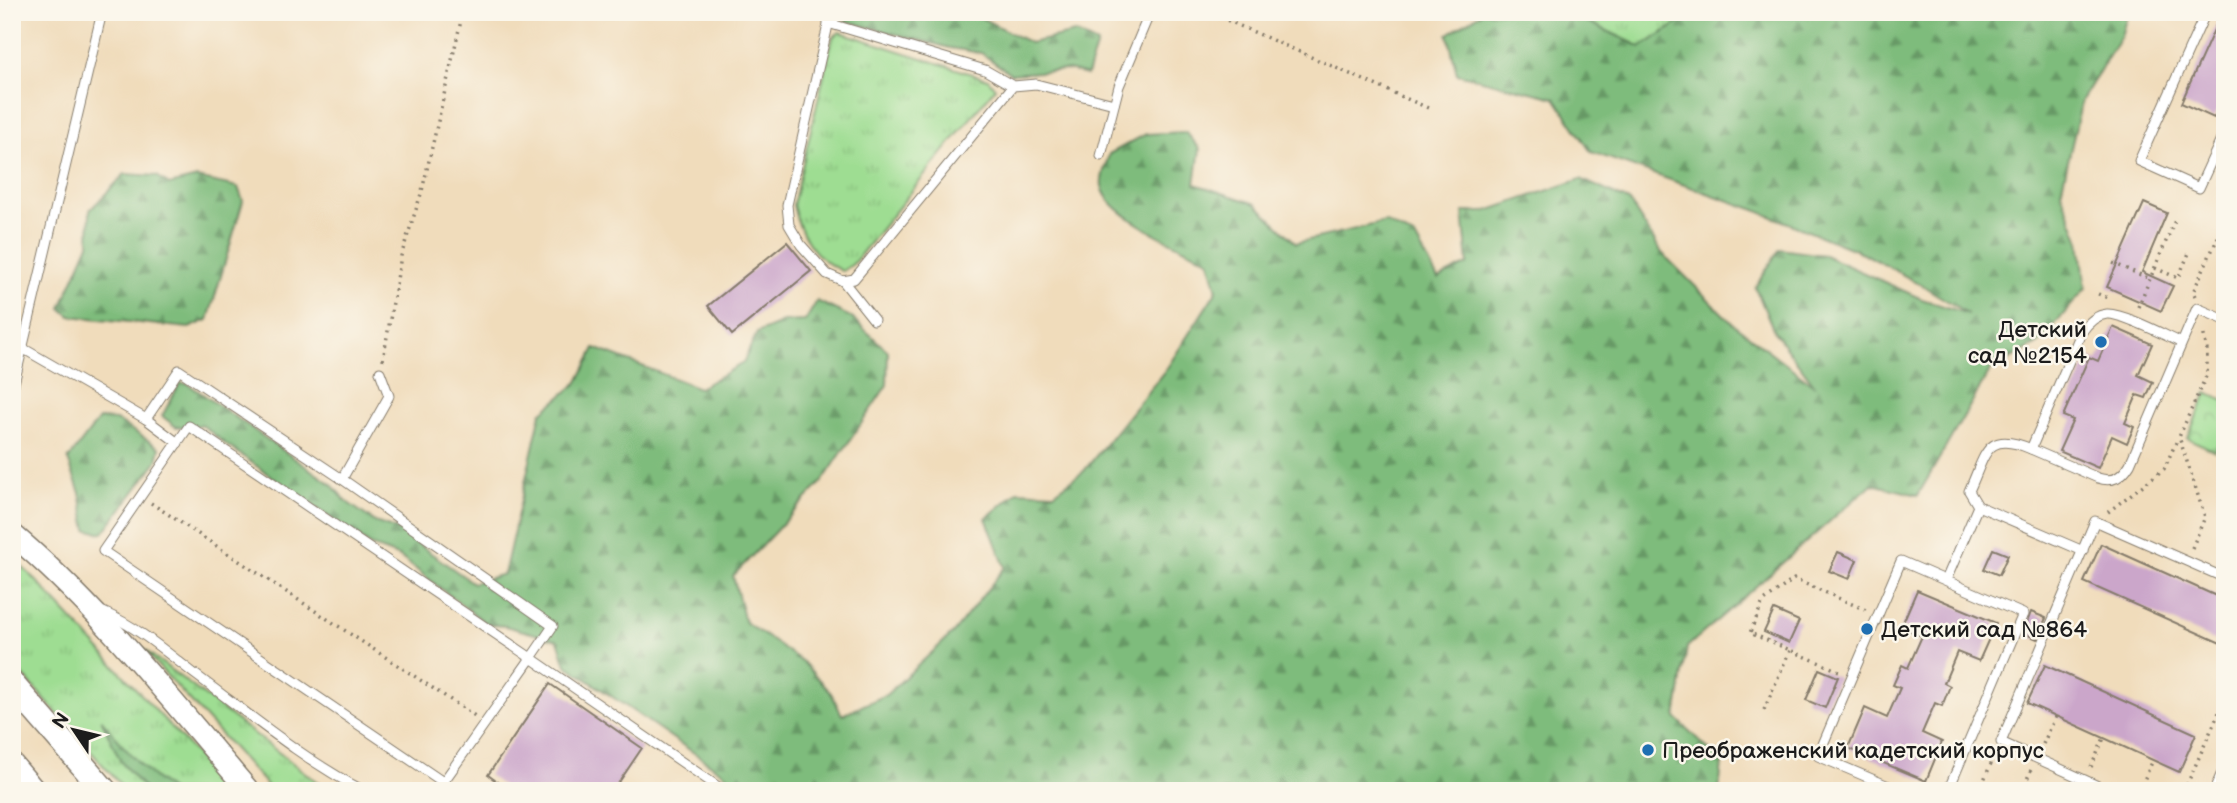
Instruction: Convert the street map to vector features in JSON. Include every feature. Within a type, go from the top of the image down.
[{"type":"main road","points":[[12,684],[105,791]]},
{"type":"main road","points":[[12,766],[33,791]]},
{"type":"street","points":[[12,534],[56,572],[88,606],[249,791]]},
{"type":"street","points":[[2219,791],[2225,777]]},
{"type":"lane","points":[[12,392],[103,12]]},
{"type":"lane","points":[[831,12],[787,205],[789,225],[801,245],[827,274],[843,281],[874,320]]},
{"type":"lane","points":[[1101,156],[1119,86],[1150,12]]},
{"type":"lane","points":[[2206,12],[2138,161],[2199,188],[2225,131]]},
{"type":"lane","points":[[828,23],[985,70],[1013,86],[1036,84],[1114,104]]},
{"type":"lane","points":[[843,281],[854,279],[1013,86]]},
{"type":"lane","points":[[2083,551],[1978,506],[1969,492],[1989,448],[2005,440],[2106,481],[2116,479],[2125,473],[2130,464],[2197,308],[2225,320]]},
{"type":"lane","points":[[2031,449],[2087,324],[2108,314],[2132,321],[2182,343]]},
{"type":"lane","points":[[24,349],[146,419],[178,443]]},
{"type":"lane","points":[[146,419],[179,370],[342,479],[553,626],[438,791]]},
{"type":"lane","points":[[342,479],[389,396],[380,372]]},
{"type":"lane","points":[[443,782],[103,551],[189,426],[724,791]]},
{"type":"lane","points":[[1946,580],[1978,506]]},
{"type":"lane","points":[[2109,791],[2001,742],[2095,522],[2225,578]]},
{"type":"lane","points":[[1900,791],[1818,755],[1900,561],[2023,614],[1948,791]]},
{"type":"lane","points":[[88,606],[129,624],[262,725],[364,791]]},
{"type":"path","points":[[380,372],[401,256],[422,191],[463,12]]},
{"type":"path","points":[[1208,12],[1428,108]]},
{"type":"path","points":[[2132,321],[2176,218]]},
{"type":"path","points":[[2095,522],[2164,469],[2207,374],[2207,350],[2193,292],[2225,222]]},
{"type":"path","points":[[2155,268],[2178,278],[2190,251]]},
{"type":"path","points":[[2113,263],[2150,279]]},
{"type":"path","points":[[2179,437],[2205,517],[2186,561]]},
{"type":"path","points":[[141,496],[485,723]]},
{"type":"path","points":[[1852,677],[1750,633],[1763,602],[1794,579],[1878,615]]},
{"type":"path","points":[[1765,710],[1790,650]]},
{"type":"path","points":[[2184,791],[2225,699]]},
{"type":"path","points":[[2085,780],[2104,738]]},
{"type":"path","points":[[1979,791],[2001,742]]},
{"type":"path","points":[[2139,791],[2153,760]]},
{"type":"green space","points":[[839,12],[970,12],[1030,43],[1075,33],[1097,44],[1087,75],[1068,70],[1011,74],[981,53],[950,48],[846,21]]},
{"type":"green space","points":[[1483,12],[1567,12],[1641,47],[1696,12],[2128,12],[2121,36],[2082,100],[2061,192],[2080,241],[2086,288],[2039,343],[1991,369],[1918,495],[1872,484],[1687,647],[1676,718],[1722,763],[1719,791],[742,791],[729,777],[566,665],[558,640],[487,624],[400,557],[371,546],[202,425],[176,427],[162,416],[180,383],[188,384],[331,484],[347,502],[375,522],[398,530],[473,583],[504,574],[541,413],[578,382],[595,348],[699,388],[743,363],[757,333],[783,322],[805,321],[817,301],[851,317],[888,351],[887,385],[822,482],[733,576],[745,622],[803,662],[831,693],[842,715],[886,695],[953,633],[1005,567],[986,518],[1018,491],[1054,493],[1084,471],[1167,368],[1217,290],[1209,260],[1131,220],[1107,198],[1102,182],[1109,154],[1146,134],[1186,132],[1200,149],[1195,184],[1256,204],[1296,243],[1385,222],[1415,237],[1438,279],[1468,264],[1463,212],[1484,212],[1581,179],[1629,201],[1662,253],[1732,323],[1815,386],[1775,333],[1755,287],[1780,249],[1824,255],[1922,299],[1968,314],[1865,254],[1758,211],[1591,152],[1555,98],[1457,74],[1448,34]]},
{"type":"green space","points":[[1567,12],[1696,12],[1641,47]]},
{"type":"green space","points":[[840,32],[988,79],[995,88],[853,264],[842,271],[823,260],[809,244],[793,205],[833,37]]},
{"type":"green space","points":[[125,174],[157,176],[169,185],[197,178],[238,187],[243,201],[208,320],[189,328],[70,316],[61,308],[89,244],[90,210]]},
{"type":"green space","points":[[2207,393],[2225,401],[2225,429],[2215,451],[2187,438]]},
{"type":"green space","points":[[99,419],[116,420],[160,448],[157,461],[103,533],[87,530],[80,493],[68,460]]},
{"type":"green space","points":[[12,558],[32,576],[230,791],[126,791],[12,663]]},
{"type":"green space","points":[[141,647],[329,791],[272,791]]},
{"type":"green space","points":[[101,719],[134,758],[172,791],[146,791],[121,762]]},
{"type":"building","points":[[2222,12],[2225,12],[2225,95],[2214,118],[2181,103]]},
{"type":"building","points":[[2144,203],[2167,213],[2142,272],[2173,286],[2161,311],[2107,287]]},
{"type":"building","points":[[787,242],[811,271],[732,335],[708,306]]},
{"type":"building","points":[[2113,327],[2152,344],[2138,375],[2153,382],[2146,398],[2137,395],[2125,423],[2134,427],[2127,443],[2112,436],[2098,468],[2059,451],[2073,420],[2063,416],[2089,357],[2098,361]]},
{"type":"building","points":[[2101,544],[2225,600],[2225,645],[2084,582]]},
{"type":"building","points":[[1993,549],[2008,555],[1999,575],[1984,569]]},
{"type":"building","points":[[1838,552],[1857,560],[1849,579],[1829,571]]},
{"type":"building","points":[[1917,590],[1996,623],[1979,661],[1957,652],[1944,683],[1950,686],[1942,706],[1935,703],[1922,733],[1942,742],[1926,781],[1848,748],[1865,708],[1887,718],[1900,688],[1893,685],[1902,665],[1908,668],[1922,636],[1901,627]]},
{"type":"building","points":[[1774,610],[1799,621],[1789,643],[1764,632]]},
{"type":"building","points":[[2031,612],[2046,618],[2037,639],[2023,633]]},
{"type":"building","points":[[2045,665],[2196,734],[2179,772],[2027,703]]},
{"type":"building","points":[[1819,669],[1838,677],[1825,708],[1806,700]]},
{"type":"building","points":[[550,684],[642,748],[613,791],[510,791],[488,775]]},
{"type":"place","name":"Детский сад №2154","points":[[2101,342]]},
{"type":"place","name":"Детский сад №864","points":[[1867,629]]},
{"type":"place","name":"Преображенский кадетский корпус","points":[[1648,750]]}]
